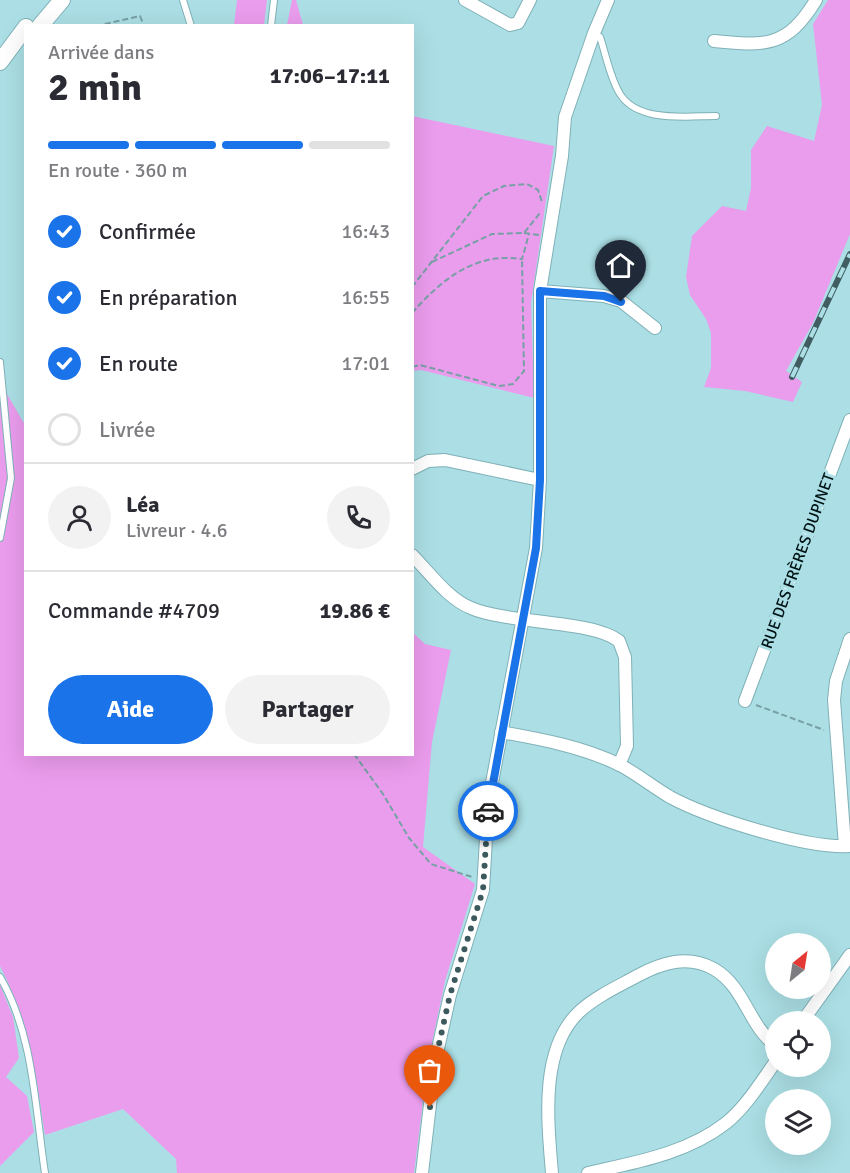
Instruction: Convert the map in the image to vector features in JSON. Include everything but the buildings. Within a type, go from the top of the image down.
[{"type":"main road","points":[[28,24],[48,0]]},
{"type":"main road","points":[[42,24],[62,0]]},
{"type":"main road","points":[[2,59],[24,29]]},
{"type":"main road","points":[[2,59],[24,44]]},
{"type":"street","points":[[465,0],[510,25],[518,23],[530,0]]},
{"type":"street","points":[[422,1173],[435,1062],[450,995],[483,881],[488,804],[536,548],[540,480],[540,291],[562,156],[566,117],[594,33],[608,0]]},
{"type":"street","points":[[714,41],[755,45],[782,39],[808,14],[816,0]]},
{"type":"street","points":[[540,291],[604,296],[621,302],[655,328]]},
{"type":"street","name":"RUE DES FRÈRES DUPINET","points":[[745,701],[850,420]]},
{"type":"street","points":[[414,468],[428,461],[445,460],[540,480]]},
{"type":"street","points":[[414,557],[468,608],[522,620],[602,632],[619,641],[625,657],[627,746],[619,765]]},
{"type":"street","points":[[501,732],[574,748],[619,765],[670,797],[732,823],[825,845],[848,846],[834,700],[836,681],[850,639]]},
{"type":"street","points":[[810,1011],[850,955]]},
{"type":"street","points":[[552,1173],[547,1111],[552,1067],[567,1030],[577,1013],[595,1000],[655,966],[677,961],[693,962],[712,968],[728,979],[739,993],[758,1030],[765,1036]]},
{"type":"street","points":[[588,1173],[672,1153],[705,1135],[727,1122],[765,1076]]},
{"type":"lane","points":[[183,0],[190,24]]},
{"type":"lane","points":[[271,24],[274,0]]},
{"type":"lane","points":[[594,33],[600,37],[616,87],[632,106],[646,112],[668,116],[716,116]]},
{"type":"lane","points":[[0,362],[11,478],[0,538]]},
{"type":"lane","points":[[0,977],[13,1000],[28,1053],[45,1173]]},
{"type":"path","points":[[111,24],[140,16],[143,24]]},
{"type":"path","points":[[414,284],[483,196],[504,186],[527,184],[538,190],[543,201],[541,212],[524,233]]},
{"type":"path","points":[[432,262],[492,234],[524,233],[548,237]]},
{"type":"path","points":[[414,366],[420,365],[499,386],[513,384],[524,371],[522,259],[529,234]]},
{"type":"path","points":[[414,311],[436,286],[476,262],[506,256],[522,259]]},
{"type":"path","points":[[745,701],[836,734]]},
{"type":"path","points":[[355,756],[383,794],[409,838],[431,864],[483,881]]},
{"type":"shaded area","points":[[237,0],[267,0],[264,24],[234,24]]},
{"type":"shaded area","points":[[292,0],[296,0],[303,24],[287,24]]},
{"type":"shaded area","points":[[828,0],[850,0],[850,234],[813,323],[786,371],[802,382],[793,402],[745,391],[704,387],[711,368],[711,333],[706,319],[690,295],[686,277],[692,236],[722,206],[746,211],[751,188],[751,150],[767,126],[814,141],[822,105],[813,24]]},
{"type":"shaded area","points":[[414,116],[554,146],[531,303],[534,398],[421,370],[414,371]]},
{"type":"shaded area","points":[[0,382],[24,423],[24,756],[414,756],[414,634],[425,644],[451,650],[432,742],[423,847],[475,884],[445,981],[428,1062],[414,1173],[177,1173],[176,1159],[123,1109],[45,1135],[25,1028],[0,966]]},
{"type":"shaded area","points":[[0,985],[13,1017],[19,1058],[6,1077],[27,1096],[34,1132],[0,1166]]},
{"type":"railway","points":[[792,377],[850,254]]},
{"type":"way so far","points":[[430,1107],[435,1062],[450,995],[483,890],[488,811]]},
{"type":"route","points":[[488,811],[517,642],[536,548],[540,480],[540,291],[604,296],[621,302]]}]
